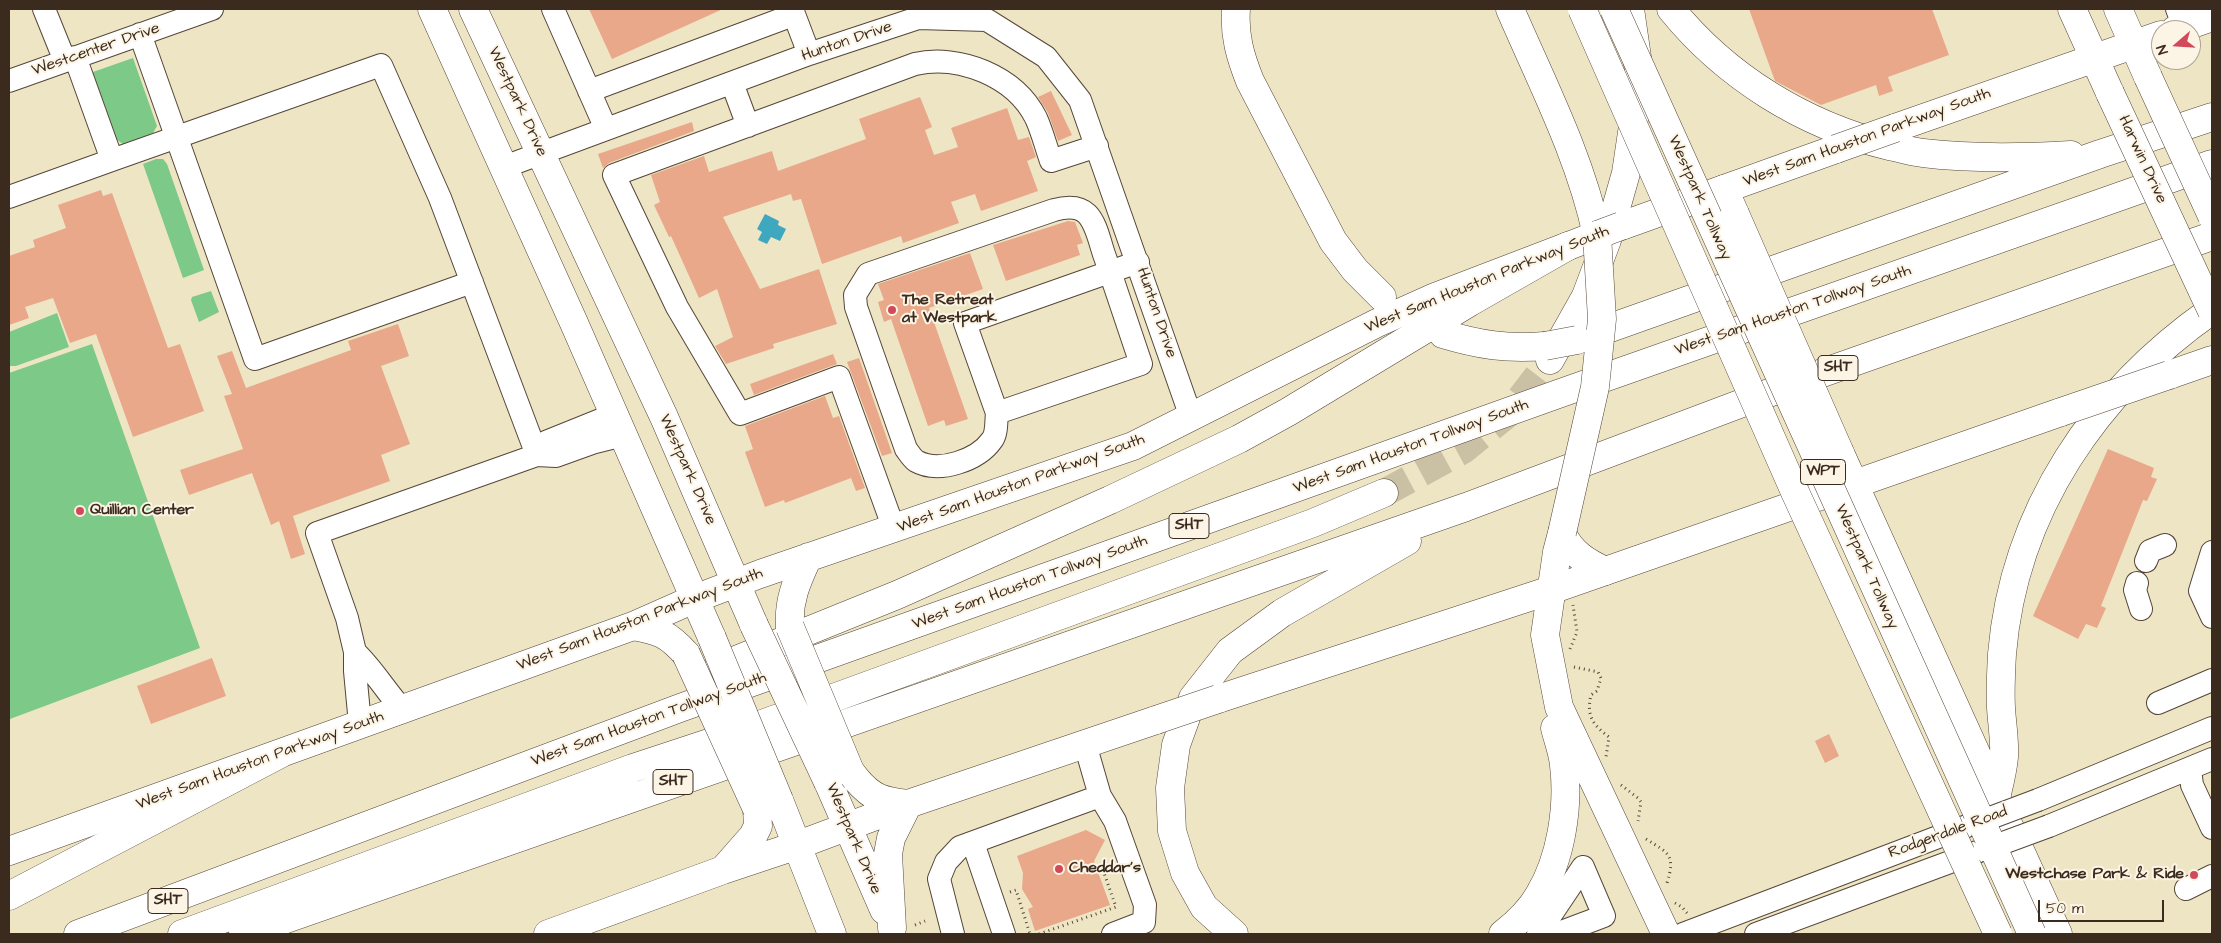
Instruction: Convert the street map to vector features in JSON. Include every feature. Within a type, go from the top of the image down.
[{"type":"main road","points":[[432,9],[504,167],[712,638],[768,804],[753,836],[723,870]]},
{"type":"main road","name":"Westpark Drive","points":[[473,9],[664,417],[754,625],[847,826],[900,929]]},
{"type":"main road","points":[[1236,9],[1234,27],[1240,56],[1250,81],[1333,241],[1355,270],[1382,297]]},
{"type":"main road","points":[[1510,9],[1582,178],[1592,233],[1602,320],[1595,387],[1563,544],[1560,587],[1545,636],[1559,707],[1666,934]]},
{"type":"main road","name":"Westpark Tollway","points":[[1582,9],[1796,492],[1998,934]]},
{"type":"main road","name":"Westpark Tollway","points":[[1614,9],[2032,934]]},
{"type":"main road","points":[[1547,353],[1586,296],[1607,240],[1626,173],[1639,71],[1630,9]]},
{"type":"main road","points":[[1670,9],[1711,52],[1759,90],[1809,118],[1858,138],[1921,153],[1990,159],[2100,154]]},
{"type":"main road","name":"Harwin Drive","points":[[2072,9],[2212,310]]},
{"type":"main road","points":[[2118,9],[2212,216]]},
{"type":"main road","name":"West Sam Houston Parkway South","points":[[2198,20],[2212,17]]},
{"type":"main road","name":"West Sam Houston Parkway South","points":[[9,851],[633,626],[736,582],[1133,446],[1377,322],[1592,233],[1724,189],[2095,58],[2151,36]]},
{"type":"main road","points":[[1443,334],[1478,344],[1547,353],[1577,340],[2100,154],[2212,118]]},
{"type":"main road","name":"West Sam Houston Tollway South","points":[[78,934],[689,704],[1567,391],[2212,164]]},
{"type":"main road","points":[[1724,189],[1840,453],[2058,934]]},
{"type":"main road","points":[[689,704],[719,667],[897,595],[1110,500],[1239,438],[1304,403],[1470,302],[1592,233]]},
{"type":"main road","name":"SHT","points":[[244,934],[668,784],[1466,507],[1822,373],[2212,236]]},
{"type":"main road","points":[[1996,798],[2004,757],[2001,706],[2006,620],[2014,584],[2028,538],[2044,501],[2062,466],[2110,402],[2148,361],[2185,329],[2212,310]]},
{"type":"main road","points":[[548,934],[908,804],[1218,699],[1560,587],[2212,360]]},
{"type":"main road","points":[[182,934],[633,768],[720,739],[1313,523],[1384,493]]},
{"type":"main road","points":[[1234,934],[1204,907],[1185,872],[1172,831],[1170,788],[1176,745],[1193,698],[1230,651],[1282,613],[1466,507]]},
{"type":"main road","points":[[1563,544],[1604,571]]},
{"type":"main road","points":[[808,557],[794,588],[789,610],[790,627],[850,772],[874,797],[908,804]]},
{"type":"main road","points":[[633,626],[656,630],[672,639],[686,654],[768,804],[798,845],[832,934]]},
{"type":"main road","points":[[1503,934],[1519,921],[1539,895],[1553,862],[1561,833],[1565,796],[1564,764],[1554,722],[1559,707]]},
{"type":"main road","points":[[9,896],[280,754]]},
{"type":"main road","points":[[900,929],[888,854],[891,838],[908,804]]},
{"type":"street","points":[[44,9],[70,59],[112,160]]},
{"type":"street","name":"Westcenter Drive","points":[[9,81],[212,9]]},
{"type":"street","points":[[553,9],[606,129]]},
{"type":"street","points":[[589,91],[793,12],[809,54]]},
{"type":"street","name":"Hunton Drive","points":[[504,167],[809,54],[918,18],[987,20],[1046,57],[1080,100],[1191,417]]},
{"type":"street","points":[[140,34],[255,359],[472,282]]},
{"type":"street","points":[[894,529],[840,377],[740,414],[677,307],[614,175],[915,64],[932,60],[962,64],[1002,81],[1020,97],[1036,118],[1052,161],[1097,146]]},
{"type":"street","points":[[9,197],[381,65],[440,198],[537,454]]},
{"type":"street","points":[[732,83],[748,126]]},
{"type":"street","points":[[997,413],[1141,364],[1110,272],[1093,224],[1087,214],[1079,209],[1066,207],[868,274],[855,295],[856,307],[906,449],[915,460],[929,465],[949,465],[966,461],[981,451],[994,438],[997,413],[965,323],[1110,272],[1138,262]]},
{"type":"street","points":[[360,724],[360,702],[355,671],[355,652],[346,618],[317,533],[537,454],[556,456],[595,442],[618,425]]},
{"type":"street","points":[[2146,561],[2150,551],[2165,545]]},
{"type":"street","points":[[2212,552],[2200,590],[2212,617]]},
{"type":"street","points":[[2137,583],[2134,590],[2142,609]]},
{"type":"street","points":[[355,652],[370,666],[378,681],[402,709]]},
{"type":"street","points":[[2158,703],[2212,680]]},
{"type":"street","name":"Rodgerdale Road","points":[[1686,925],[1974,824],[2177,744],[2212,728]]},
{"type":"street","points":[[1085,744],[1100,796],[1115,820],[1145,905],[1147,928],[1113,934]]},
{"type":"street","points":[[2085,811],[2120,785],[2160,768],[2172,757],[2177,744]]},
{"type":"street","name":"Rodgerdale Road","points":[[1756,934],[2049,826],[2212,759]]},
{"type":"street","points":[[2190,769],[2192,785],[2212,828]]},
{"type":"street","points":[[953,934],[939,879],[946,862],[960,847],[1100,796]]},
{"type":"street","points":[[973,843],[1004,934]]},
{"type":"street","points":[[1538,934],[1583,867],[1604,916],[1556,934]]},
{"type":"street","points":[[2186,889],[2212,876]]},
{"type":"path","points":[[1560,587],[1574,601],[1577,632],[1569,655]]},
{"type":"path","points":[[1571,661],[1574,668],[1598,672],[1601,678],[1597,691],[1591,695],[1588,711],[1596,727],[1609,737],[1606,759]]},
{"type":"path","points":[[1616,782],[1641,802],[1637,824],[1639,828]]},
{"type":"path","points":[[1641,833],[1644,838],[1665,849],[1668,854],[1670,868],[1666,886]]},
{"type":"path","points":[[1039,934],[1116,907],[1103,870]]},
{"type":"path","points":[[1002,895],[1016,890],[1030,934]]},
{"type":"path","points":[[1670,900],[1682,907],[1686,925]]},
{"type":"path","points":[[900,929],[925,921]]},
{"type":"green space","points":[[133,58],[157,126],[153,133],[124,145],[112,136],[90,73]]},
{"type":"green space","points":[[156,159],[163,159],[167,164],[204,270],[183,278],[143,164]]},
{"type":"green space","points":[[211,291],[219,312],[199,322],[191,300],[192,297]]},
{"type":"green space","points":[[57,313],[69,347],[16,366],[9,366],[9,332]]},
{"type":"green space","name":"Quillian Center","points":[[92,344],[200,648],[10,719],[9,373]]},
{"type":"water","points":[[765,214],[779,221],[778,225],[786,229],[780,241],[771,237],[767,244],[758,240],[762,232],[757,229]]},
{"type":"building","points":[[589,9],[723,9],[612,59]]},
{"type":"building","points":[[1749,9],[1932,9],[1949,55],[1888,77],[1893,91],[1879,96],[1876,85],[1821,105],[1775,81]]},
{"type":"building","points":[[1051,91],[1072,135],[1058,141],[1048,113],[1038,97]]},
{"type":"building","points":[[920,97],[932,127],[925,130],[934,155],[958,147],[951,128],[1007,108],[1018,140],[1029,137],[1036,157],[1027,161],[1038,191],[981,211],[975,194],[951,202],[959,223],[903,243],[901,236],[822,264],[801,199],[793,201],[791,194],[723,217],[760,289],[819,269],[837,324],[773,344],[774,348],[726,364],[715,346],[733,337],[717,289],[699,298],[671,236],[669,237],[654,205],[660,202],[651,175],[704,156],[709,172],[772,151],[778,171],[866,139],[859,119]]},
{"type":"building","points":[[692,122],[694,131],[609,163],[603,168],[598,154]]},
{"type":"building","points":[[101,190],[103,196],[112,193],[168,348],[180,344],[204,411],[133,437],[96,334],[70,343],[53,298],[25,307],[29,318],[9,325],[9,256],[35,247],[33,240],[66,228],[58,205]]},
{"type":"building","points":[[1068,221],[1075,222],[1083,243],[1077,245],[1080,255],[1006,281],[993,245]]},
{"type":"building","points":[[970,253],[983,289],[929,308],[968,419],[946,426],[944,420],[928,426],[891,319],[884,322],[878,302],[884,300],[878,284]]},
{"type":"building","points":[[398,324],[409,356],[381,366],[410,444],[381,455],[390,481],[293,516],[305,554],[291,559],[279,521],[271,525],[252,473],[189,495],[180,470],[243,449],[224,396],[232,394],[217,356],[232,351],[246,388],[351,350],[348,341]]},
{"type":"building","points":[[833,354],[837,364],[754,395],[750,384]]},
{"type":"building","points":[[859,358],[892,453],[882,456],[847,362]]},
{"type":"building","points":[[825,396],[833,418],[839,416],[865,488],[856,491],[851,478],[785,503],[784,500],[765,507],[745,452],[753,449],[745,426]]},
{"type":"building","points":[[2108,449],[2154,468],[2151,477],[2157,479],[2147,501],[2143,500],[2101,606],[2106,608],[2097,628],[2086,624],[2078,639],[2033,616]]},
{"type":"building","points":[[212,658],[226,696],[151,724],[137,686]]},
{"type":"building","points":[[1829,734],[1839,756],[1825,763],[1815,741]]},
{"type":"building","name":"Cheddar's","points":[[1086,830],[1105,840],[1094,861],[1110,905],[1035,931],[1028,909],[1033,907],[1022,889],[1023,873],[1017,856]]},
{"type":"tunnel","points":[[1384,493],[1463,450],[1510,412],[1550,360]]},
{"type":"place","name":"The Retreat at Westpark","points":[[892,310]]},
{"type":"place","name":"Quillian Center","points":[[80,511]]},
{"type":"place","name":"Cheddar's","points":[[1059,869]]},
{"type":"place","name":"Westchase Park & Ride","points":[[2194,875]]}]
